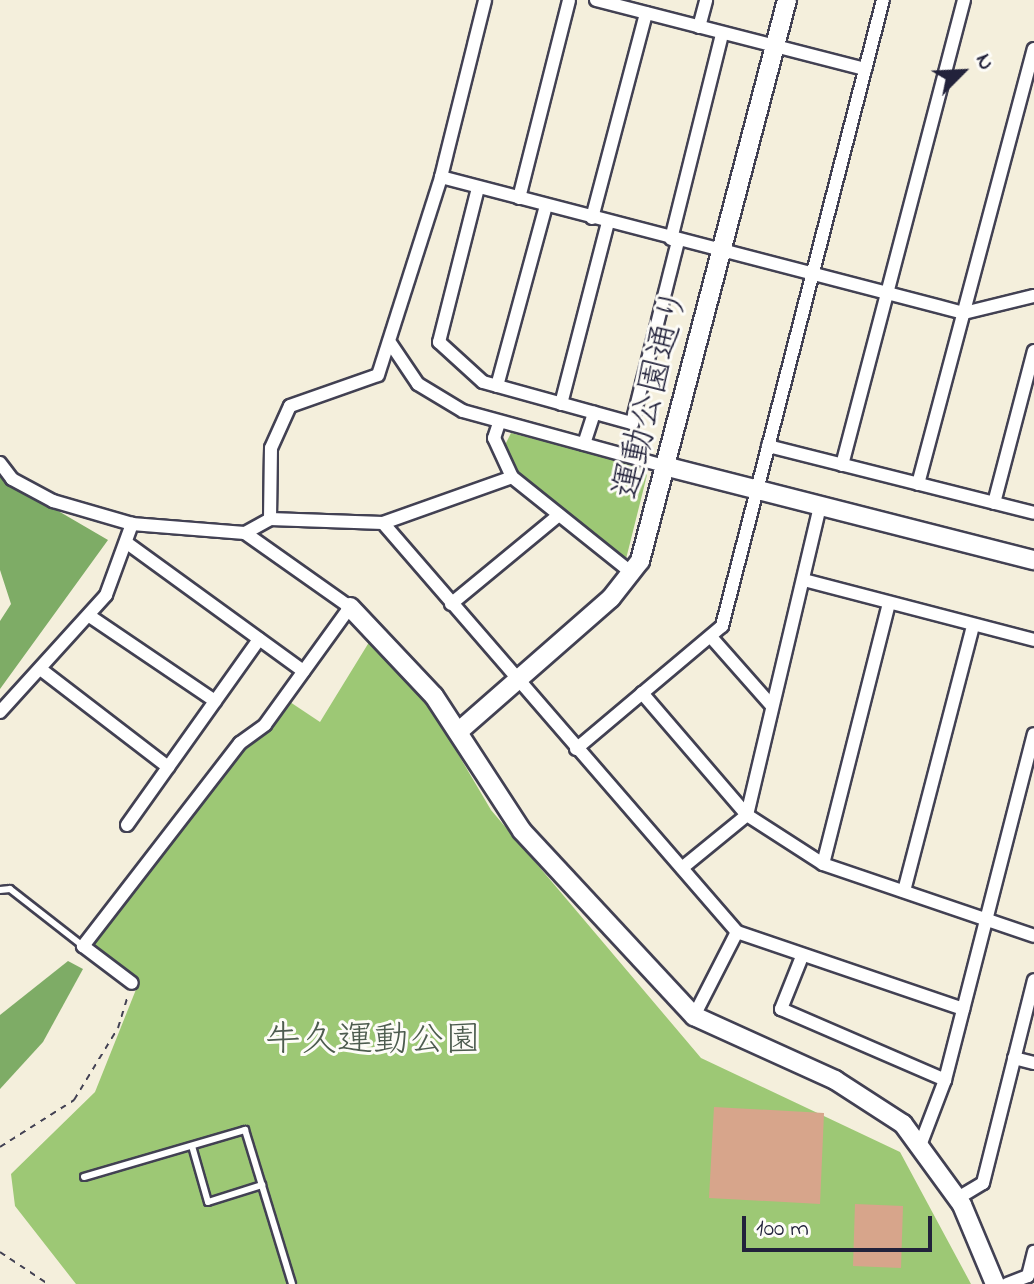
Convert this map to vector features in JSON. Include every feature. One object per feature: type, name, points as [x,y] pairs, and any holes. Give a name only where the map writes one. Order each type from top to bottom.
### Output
[{"type":"street","points":[[270,519],[271,448],[279,421],[302,396],[378,375],[391,344],[441,177],[485,0]]},
{"type":"street","points":[[519,198],[569,0]]},
{"type":"street","points":[[596,0],[634,4],[646,13],[865,69]]},
{"type":"street","points":[[699,27],[706,0]]},
{"type":"street","name":"運動公園通り","points":[[633,574],[668,467],[787,0]]},
{"type":"street","points":[[576,749],[722,626],[883,0]]},
{"type":"street","points":[[842,465],[964,0]]},
{"type":"street","points":[[592,218],[646,13]]},
{"type":"street","points":[[478,188],[439,342],[463,370],[497,386],[632,423],[722,34]]},
{"type":"street","points":[[918,484],[1034,49]]},
{"type":"street","points":[[441,177],[722,253],[964,313],[1034,296]]},
{"type":"street","points":[[497,386],[546,206]]},
{"type":"street","points":[[561,404],[608,222]]},
{"type":"street","points":[[391,344],[429,395],[499,423],[1034,560]]},
{"type":"street","points":[[994,503],[1034,351]]},
{"type":"street","points":[[584,444],[594,413]]},
{"type":"street","points":[[458,732],[633,574],[512,477],[494,438],[499,423]]},
{"type":"street","points":[[768,446],[1034,513]]},
{"type":"street","points":[[0,463],[12,479],[53,501],[132,524],[245,533],[350,607],[410,665],[522,831],[694,1016],[859,1093],[921,1143],[958,1198],[995,1284]]},
{"type":"street","points":[[245,533],[270,519],[383,523],[512,477]]},
{"type":"street","points":[[682,868],[747,815],[820,505]]},
{"type":"street","points":[[451,604],[559,515]]},
{"type":"street","points":[[383,523],[737,932],[801,959],[963,1009]]},
{"type":"street","points":[[0,712],[43,671],[91,617],[127,543],[132,524]]},
{"type":"street","points":[[127,543],[303,671]]},
{"type":"street","points":[[804,580],[1034,640]]},
{"type":"street","points":[[823,864],[889,604]]},
{"type":"street","points":[[132,983],[83,946],[303,671],[350,607]]},
{"type":"street","points":[[91,617],[215,701]]},
{"type":"street","points":[[904,891],[973,626]]},
{"type":"street","points":[[711,637],[772,706]]},
{"type":"street","points":[[127,825],[259,639]]},
{"type":"street","points":[[43,671],[168,767]]},
{"type":"street","points":[[642,693],[747,815],[823,864],[1034,936]]},
{"type":"street","points":[[921,1143],[945,1080],[1034,734]]},
{"type":"street","points":[[694,1016],[737,932]]},
{"type":"street","points":[[801,959],[781,1009],[945,1080]]},
{"type":"street","points":[[958,1198],[983,1183],[1034,980]]},
{"type":"street","points":[[1014,1058],[1034,1063]]},
{"type":"street","points":[[1007,1284],[1028,1276],[1034,1252]]},
{"type":"lane","points":[[0,890],[10,889],[83,946]]},
{"type":"lane","points":[[84,1177],[245,1130],[292,1284]]},
{"type":"lane","points":[[192,1146],[208,1202],[262,1185]]},
{"type":"path","points":[[0,1147],[74,1100],[118,1028],[132,983]]},
{"type":"path","points":[[0,1252],[48,1284]]},
{"type":"green space","points":[[511,433],[641,466],[647,475],[626,559],[519,474],[504,447]]},
{"type":"green space","points":[[0,477],[108,540],[0,689],[0,621],[11,604],[0,570]]},
{"type":"green space","name":"牛久運動公園","points":[[371,639],[421,691],[491,810],[701,1058],[900,1152],[971,1284],[76,1284],[15,1206],[11,1174],[95,1092],[139,982],[91,946],[239,756],[290,702],[320,722]]},
{"type":"green space","points":[[68,961],[83,969],[43,1042],[0,1089],[0,1015]]},
{"type":"building","points":[[714,1107],[824,1113],[820,1204],[709,1198]]},
{"type":"building","points":[[855,1204],[903,1206],[901,1268],[853,1266]]}]
